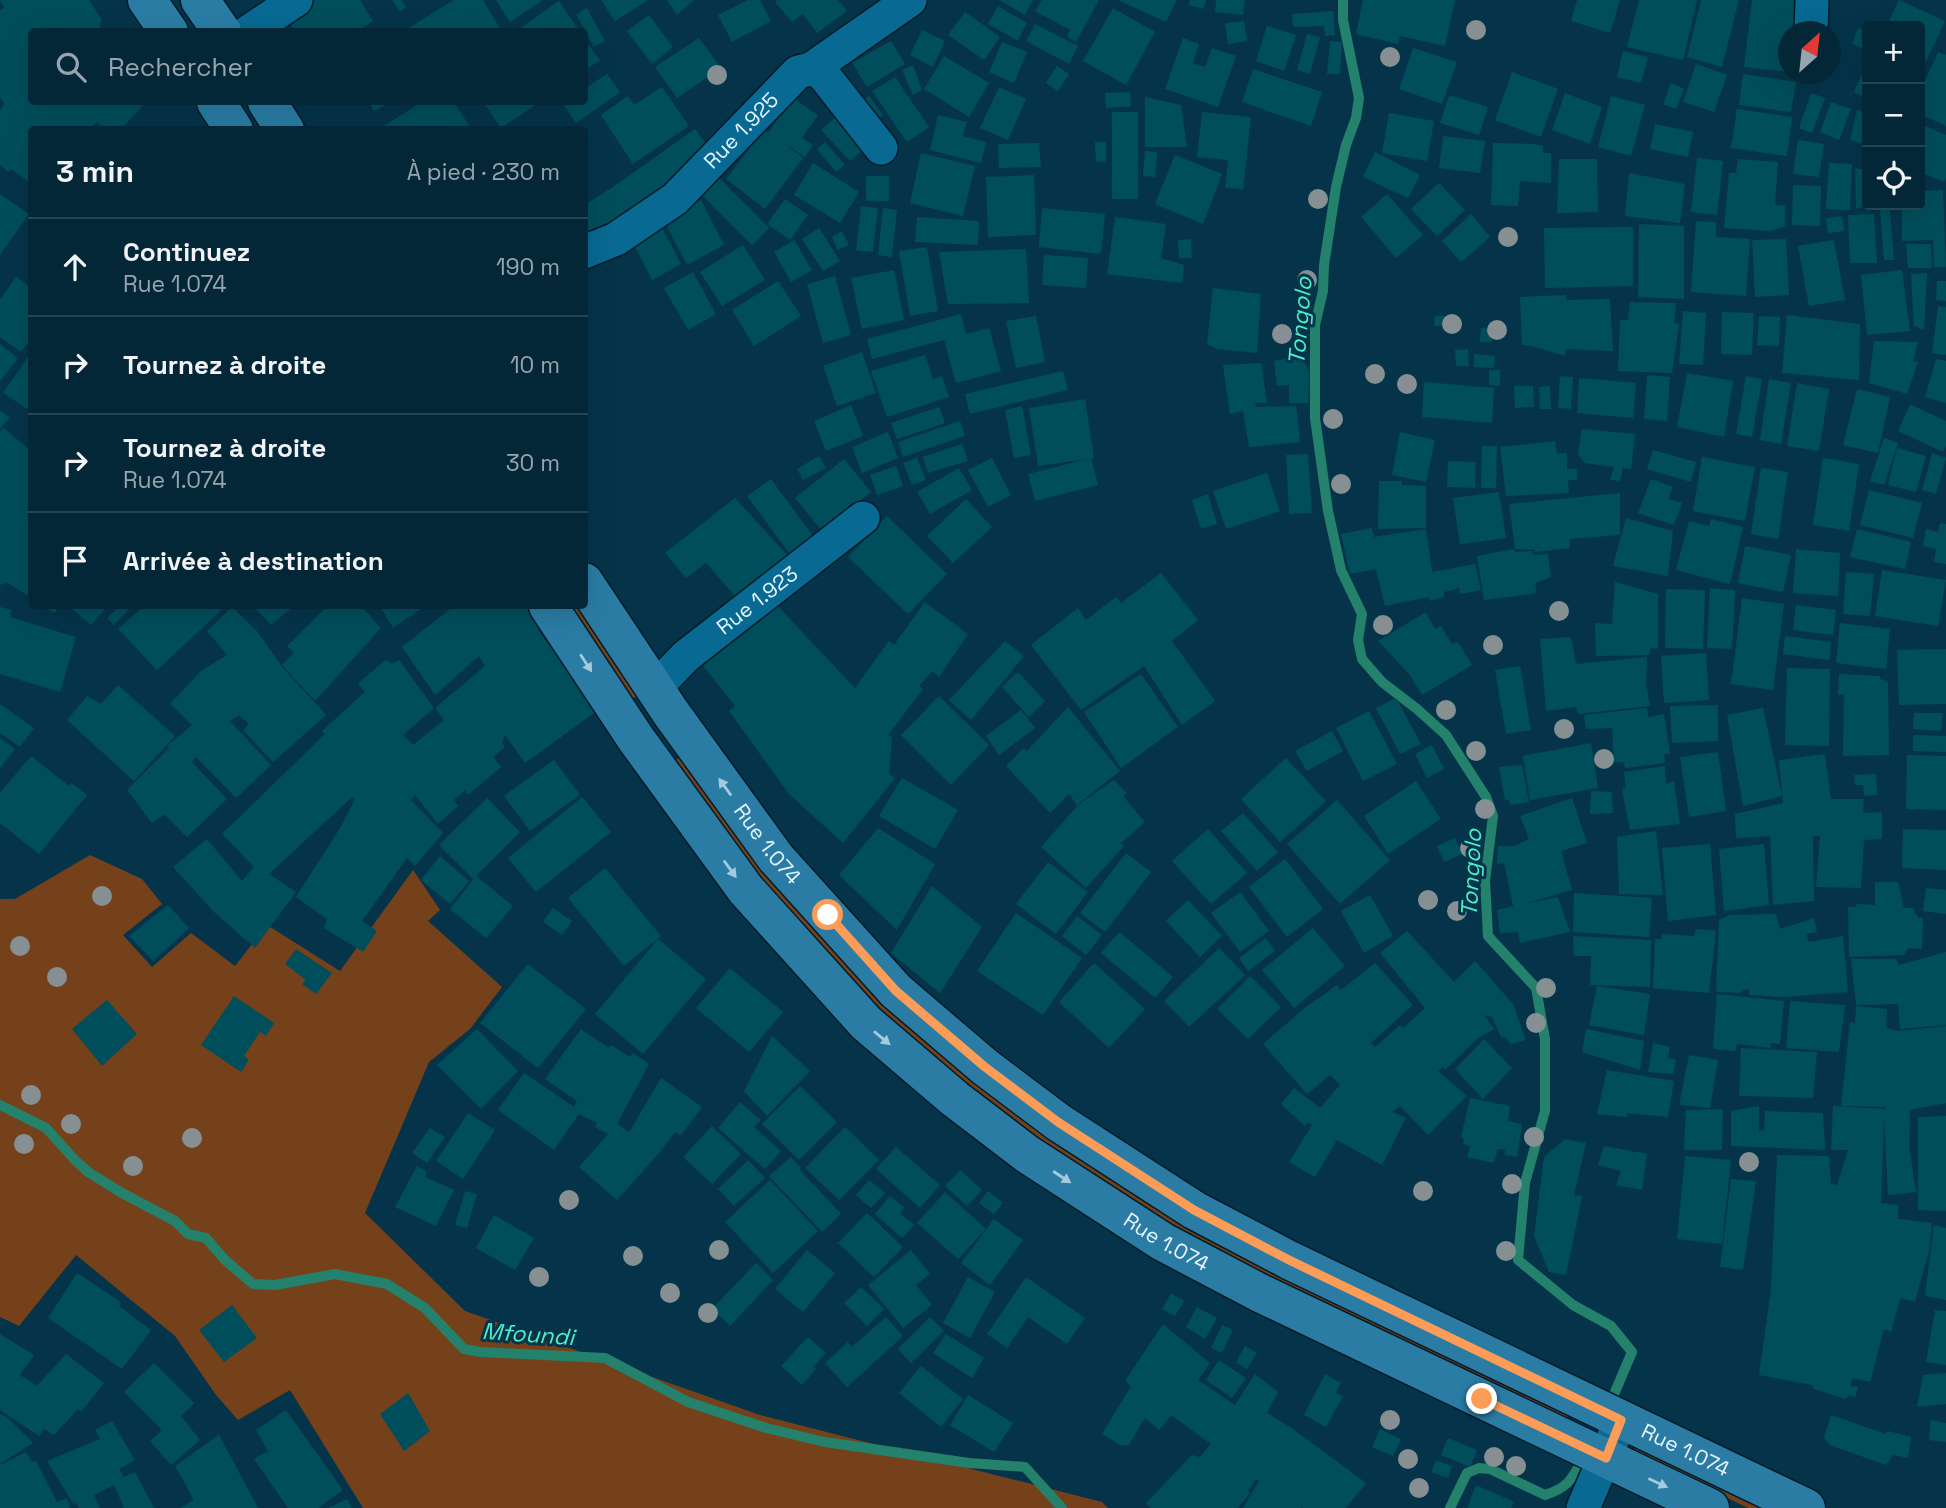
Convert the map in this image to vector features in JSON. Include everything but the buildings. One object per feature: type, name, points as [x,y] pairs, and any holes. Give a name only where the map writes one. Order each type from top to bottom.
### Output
[{"type":"main road","points":[[147,0],[166,28]]},
{"type":"main road","points":[[200,0],[219,28]]},
{"type":"main road","points":[[218,105],[231,126]]},
{"type":"main road","points":[[269,105],[282,126]]},
{"type":"main road","name":"Rue 1.074","points":[[588,588],[663,701],[776,858],[896,991],[985,1067],[1058,1122],[1194,1210],[1289,1260],[1806,1508]]},
{"type":"main road","name":"Rue 1.074","points":[[550,609],[636,739],[746,890],[866,1023],[955,1099],[1027,1154],[1163,1242],[1258,1292],[1710,1508]]},
{"type":"main road","points":[[636,739],[663,701]]},
{"type":"street","points":[[254,28],[296,0]]},
{"type":"street","name":"Rue 1.925","points":[[588,250],[616,239],[675,199],[798,72],[811,69],[910,0]]},
{"type":"street","points":[[1811,21],[1812,0]]},
{"type":"street","points":[[811,69],[822,73],[881,148]]},
{"type":"street","name":"Rue 1.923","points":[[663,701],[686,656],[863,518]]},
{"type":"street","points":[[1583,1508],[1621,1420]]},
{"type":"shaded area","points":[[574,609],[586,609],[640,695],[630,700]]},
{"type":"shaded area","points":[[681,757],[1035,1127],[1163,1212],[1571,1411],[1566,1419],[1442,1363],[1154,1220],[1028,1134],[920,1046],[869,998],[764,884],[671,763]]},
{"type":"shaded area","points":[[90,855],[142,879],[162,904],[123,935],[152,967],[191,933],[235,966],[267,925],[340,971],[413,870],[440,910],[428,921],[502,987],[470,1029],[429,1062],[365,1213],[465,1311],[760,1415],[1102,1502],[1108,1508],[363,1508],[290,1390],[238,1420],[216,1395],[175,1336],[76,1255],[19,1326],[0,1317],[0,899],[15,899]]},
{"type":"shaded area","points":[[1637,1443],[1774,1508],[1748,1508],[1633,1452]]},
{"type":"waterway","name":"Tongolo","points":[[1343,0],[1343,20],[1359,98],[1336,187],[1324,265],[1323,291],[1315,325],[1315,418],[1328,511],[1341,570],[1362,614],[1358,640],[1362,659],[1382,682],[1446,735],[1486,797],[1493,816],[1485,881],[1488,936],[1536,988],[1545,1039],[1545,1111],[1525,1183],[1518,1260],[1573,1305],[1611,1326],[1632,1352],[1609,1406]]},
{"type":"waterway","name":"Mfoundi","points":[[0,1105],[46,1128],[88,1172],[175,1221],[188,1234],[206,1238],[225,1260],[253,1284],[275,1285],[335,1274],[387,1284],[425,1308],[464,1349],[605,1358],[688,1402],[766,1428],[825,1442],[969,1463],[1025,1467],[1062,1508]]},
{"type":"waterway","name":"Tongolo","points":[[1450,1508],[1467,1473],[1479,1468],[1490,1469],[1545,1495],[1565,1485],[1584,1457]]},
{"type":"route","points":[[828,915],[896,991],[985,1067],[1058,1122],[1194,1210],[1289,1260],[1621,1420],[1606,1458],[1482,1399]]}]
